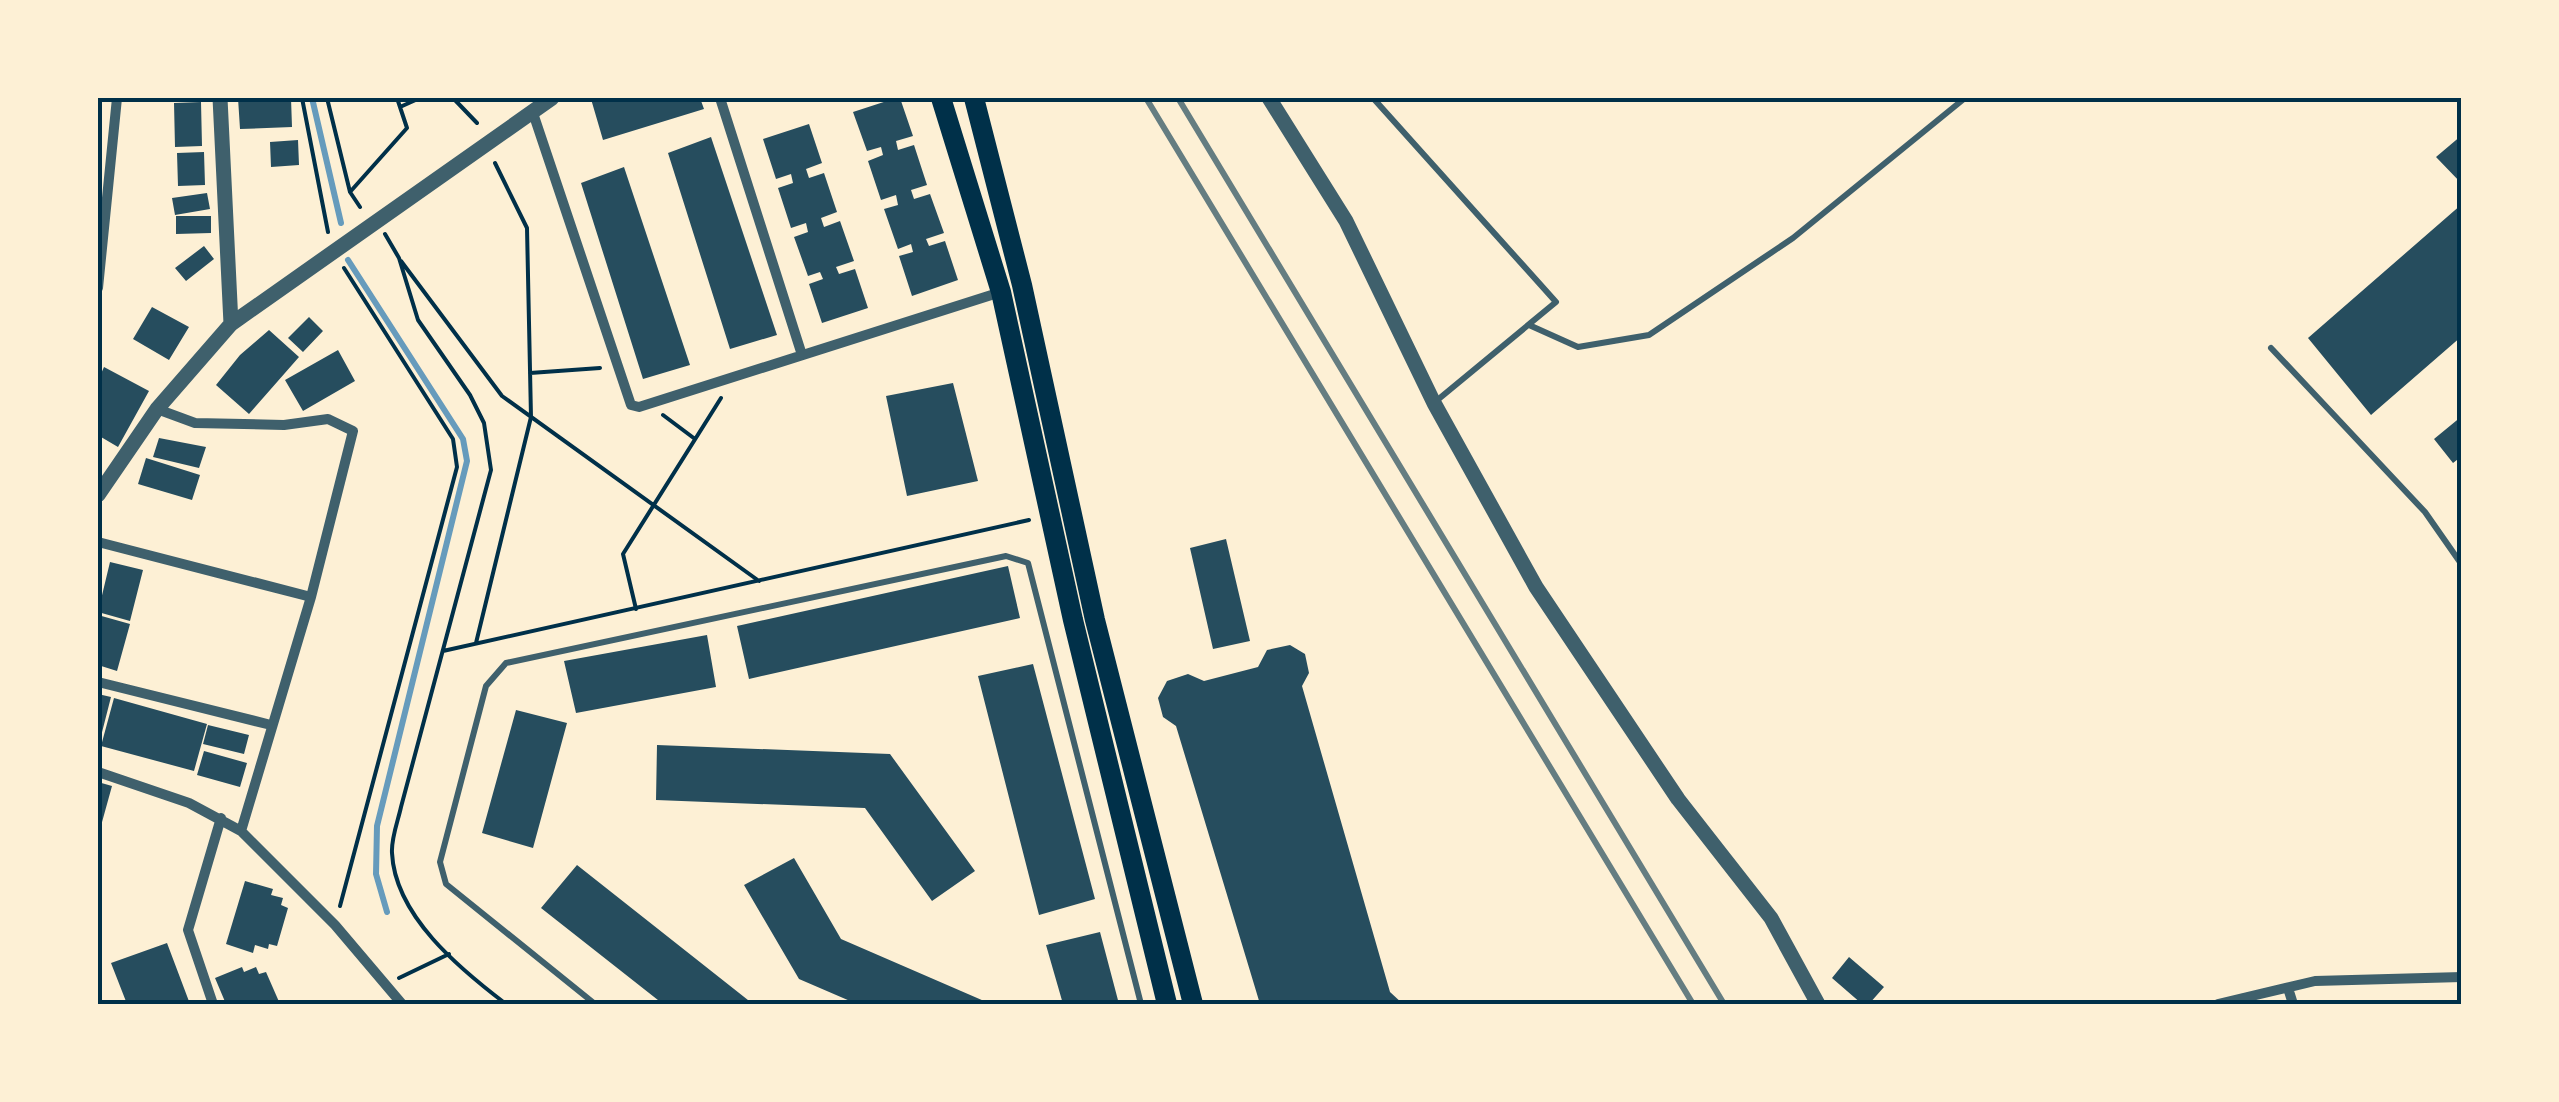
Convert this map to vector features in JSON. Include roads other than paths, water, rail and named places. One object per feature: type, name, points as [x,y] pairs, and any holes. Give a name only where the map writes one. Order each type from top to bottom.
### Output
[{"type":"main road","points":[[941,98],[1001,292],[1167,1004]]},
{"type":"main road","points":[[974,98],[1022,286],[1096,620],[1193,1004]]},
{"type":"street","points":[[98,288],[116,98]]},
{"type":"street","points":[[220,98],[231,324]]},
{"type":"street","points":[[98,496],[157,409],[231,324],[552,98]]},
{"type":"street","points":[[720,98],[802,355]]},
{"type":"street","points":[[1269,98],[1346,221],[1434,403],[1536,587],[1678,799],[1771,918],[1818,1004]]},
{"type":"street","points":[[534,113],[631,405],[639,407],[1022,286]]},
{"type":"street","points":[[157,409],[195,422],[284,425],[328,419],[353,431],[311,597],[241,831]]},
{"type":"street","points":[[98,542],[311,597]]},
{"type":"street","points":[[98,682],[271,725]]},
{"type":"street","points":[[98,772],[189,802],[241,831],[335,925],[402,1004]]},
{"type":"street","points":[[213,1004],[188,930],[221,818]]},
{"type":"street","points":[[2218,1004],[2315,981],[2462,977]]},
{"type":"street","points":[[2288,988],[2292,1004]]},
{"type":"lane","points":[[1374,98],[1556,302],[1434,403]]},
{"type":"lane","points":[[1529,325],[1578,347],[1649,335],[1793,238],[1965,98]]},
{"type":"lane","points":[[2271,348],[2425,512],[2462,565]]},
{"type":"lane","points":[[595,1004],[446,884],[440,862],[486,686],[506,664],[1006,556],[1028,562],[1141,1004]]},
{"type":"waterway","points":[[312,98],[341,223]]},
{"type":"waterway","points":[[348,260],[463,439],[467,461],[377,826],[376,874],[387,912]]},
{"type":"railway","points":[[1146,98],[1693,1004]]},
{"type":"railway","points":[[1178,98],[1724,1004]]}]
